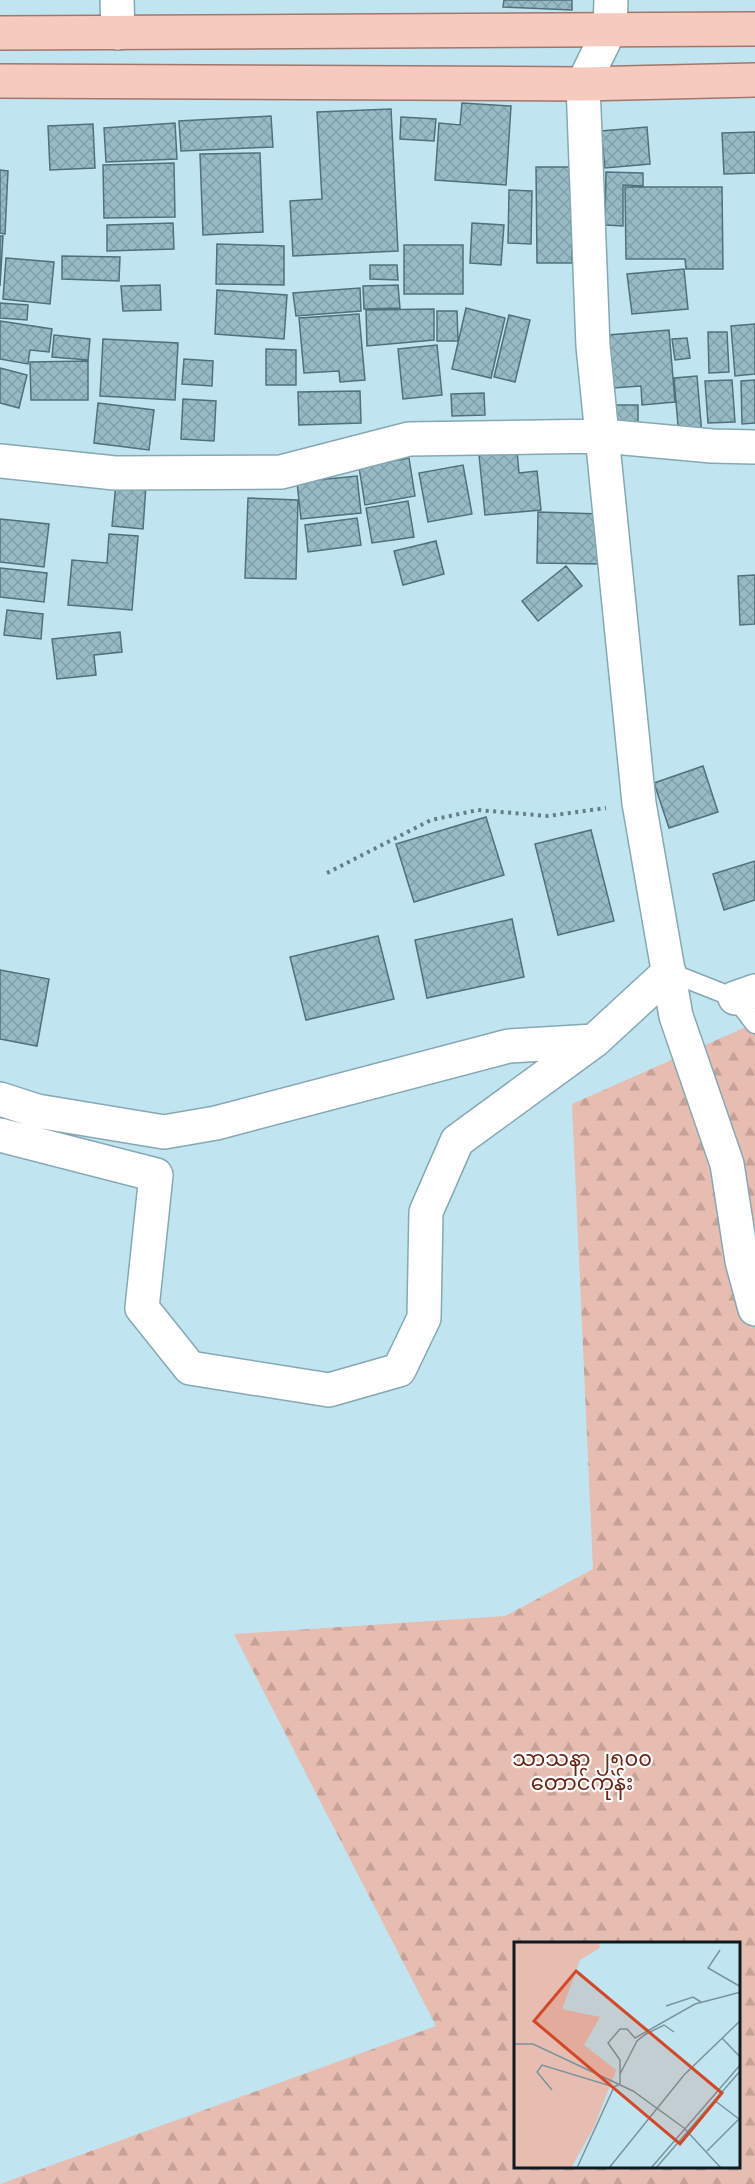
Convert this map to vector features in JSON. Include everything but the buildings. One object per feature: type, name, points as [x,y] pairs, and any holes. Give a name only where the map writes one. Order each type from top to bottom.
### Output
[{"type":"main road","points":[[0,33],[118,33],[611,14],[755,29]]},
{"type":"main road","points":[[0,81],[583,84],[755,80]]},
{"type":"street","points":[[117,0],[118,33]]},
{"type":"street","points":[[611,14],[583,84],[593,346],[639,803],[676,1016],[727,1164],[742,1261],[755,1309]]},
{"type":"street","points":[[0,461],[115,473],[281,472],[409,439],[603,436],[712,446],[755,447]]},
{"type":"street","points":[[164,1132],[156,1175],[142,1308],[190,1368],[329,1390],[399,1370],[424,1318],[426,1212],[456,1142],[594,1041],[669,972]]},
{"type":"street","points":[[0,1100],[37,1111],[164,1132],[216,1123],[510,1046],[594,1041]]},
{"type":"street","points":[[0,1135],[156,1175]]},
{"type":"lane","points":[[669,972],[745,994],[755,1024]]},
{"type":"path","points":[[327,873],[430,820],[478,810],[548,816],[639,803]]},
{"type":"green space","name":"သာသနာ ၂၅၀၀ တောင်ကုန်း","points":[[755,1023],[755,2184],[0,2184],[436,2026],[234,1634],[505,1616],[593,1569],[572,1104]]}]
